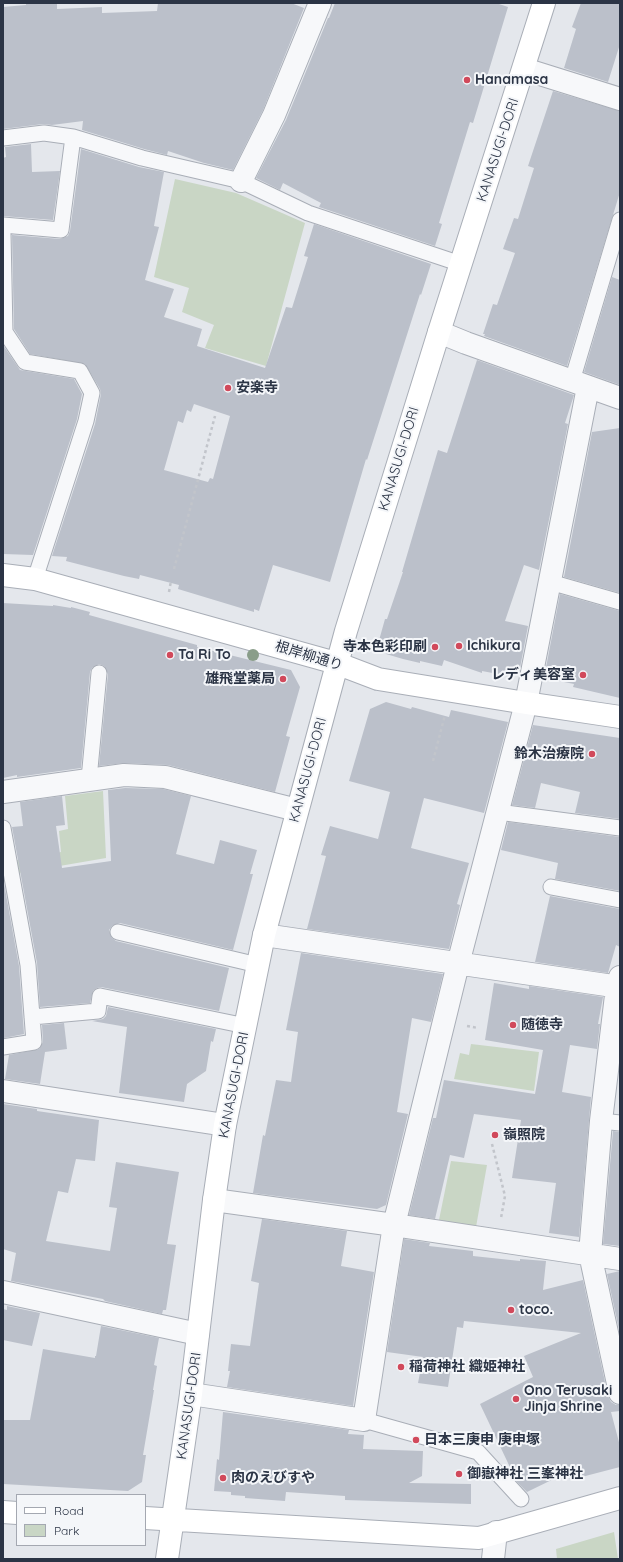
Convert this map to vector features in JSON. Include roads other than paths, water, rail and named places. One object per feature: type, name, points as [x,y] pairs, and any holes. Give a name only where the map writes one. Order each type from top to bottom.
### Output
[{"type":"street","points":[[241,181],[274,115],[320,3]]},
{"type":"street","name":"KANASUGI-DORI","points":[[167,1559],[191,1394],[214,1200],[225,1125],[264,935],[336,663],[439,332],[462,264],[544,3]]},
{"type":"street","points":[[524,69],[620,99]]},
{"type":"street","points":[[439,332],[620,398]]},
{"type":"street","points":[[191,1394],[364,1420],[394,1225],[458,964],[526,703],[550,582],[580,384]]},
{"type":"street","name":"根岸柳通り","points":[[3,575],[35,579],[336,663],[378,679],[620,717]]},
{"type":"street","points":[[3,792],[124,775],[164,777],[297,810]]},
{"type":"street","points":[[264,935],[458,964],[619,984],[610,1122],[590,1254],[620,1393]]},
{"type":"street","points":[[3,1091],[225,1125]]},
{"type":"street","points":[[214,1200],[498,1240],[620,1259]]},
{"type":"street","points":[[3,1292],[198,1334]]},
{"type":"street","points":[[146,1518],[479,1538],[620,1498]]},
{"type":"street","points":[[3,1512],[16,1513]]},
{"type":"street","points":[[493,1559],[496,1532]]},
{"type":"lane","points":[[3,138],[44,133],[73,137],[142,158],[241,181],[308,213],[462,264]]},
{"type":"lane","points":[[3,225],[61,230],[73,137]]},
{"type":"lane","points":[[580,384],[620,220]]},
{"type":"lane","points":[[3,234],[4,332],[25,362],[80,371],[92,393],[86,422],[35,579]]},
{"type":"lane","points":[[550,582],[620,602]]},
{"type":"lane","points":[[89,779],[98,673]]},
{"type":"lane","points":[[498,812],[620,828]]},
{"type":"lane","points":[[3,828],[28,965],[34,1042],[3,1047]]},
{"type":"lane","points":[[551,887],[620,900]]},
{"type":"lane","points":[[118,932],[258,965]]},
{"type":"lane","points":[[32,1017],[98,1012],[100,996],[246,1026]]},
{"type":"lane","points":[[364,1420],[478,1452],[521,1499]]},
{"type":"place","name":"Hanamasa","points":[[467,80]]},
{"type":"place","name":"安楽寺","points":[[228,388]]},
{"type":"place","name":"Ichikura","points":[[459,646]]},
{"type":"place","name":"寺本色彩印刷","points":[[435,647]]},
{"type":"place","name":"Ta Ri To","points":[[170,655]]},
{"type":"place","name":"レディ美容室","points":[[583,675]]},
{"type":"place","name":"雄飛堂薬局","points":[[283,679]]},
{"type":"place","name":"鈴木治療院","points":[[592,754]]},
{"type":"place","name":"随徳寺","points":[[513,1025]]},
{"type":"place","name":"嶺照院","points":[[495,1135]]},
{"type":"place","name":"toco.","points":[[511,1310]]},
{"type":"place","name":"稲荷神社 織姫神社","points":[[401,1367]]},
{"type":"place","name":"Ono Terusaki Jinja Shrine","points":[[516,1399]]},
{"type":"place","name":"日本三庚申 庚申塚","points":[[416,1440]]},
{"type":"place","name":"御嶽神社 三峯神社","points":[[459,1474]]},
{"type":"place","name":"肉のえびすや","points":[[223,1478]]}]
